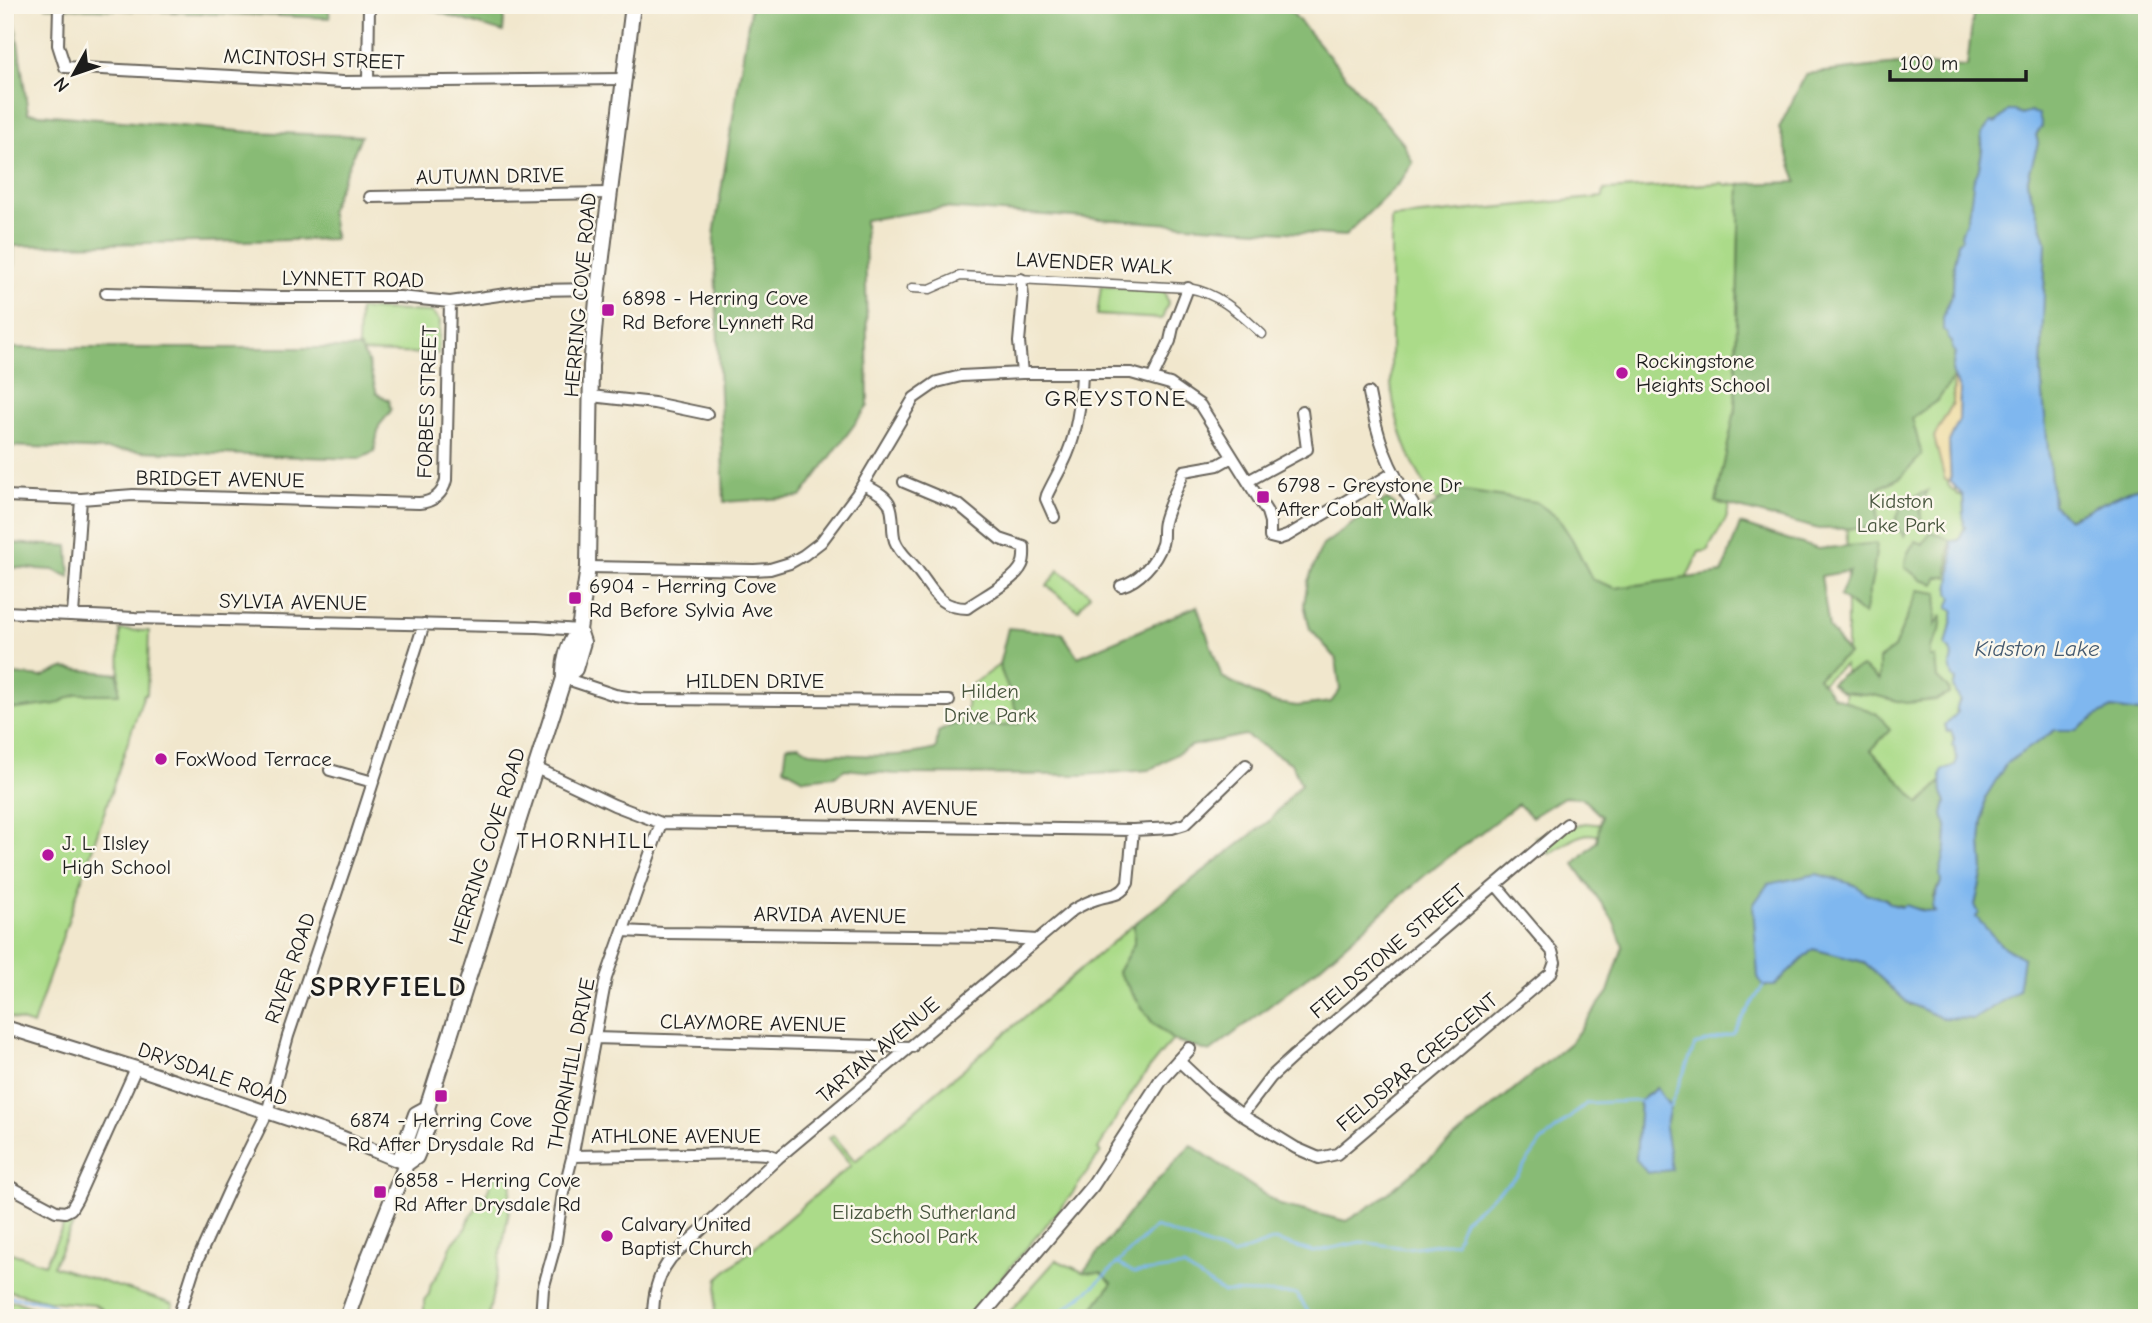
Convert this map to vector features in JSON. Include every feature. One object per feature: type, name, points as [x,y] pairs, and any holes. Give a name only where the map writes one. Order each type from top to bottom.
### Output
[{"type":"main road","name":"HERRING COVE ROAD","points":[[347,1318],[406,1164],[402,1153],[416,1114],[427,1108],[534,767],[564,678],[575,669],[583,642],[579,630],[589,567],[591,366],[633,5]]},
{"type":"street","points":[[368,82],[369,5]]},
{"type":"street","name":"MCINTOSH STREET","points":[[59,7],[58,45],[65,67],[368,82],[624,79]]},
{"type":"street","name":"AUTUMN DRIVE","points":[[370,197],[610,193]]},
{"type":"street","name":"LAVENDER WALK","points":[[912,288],[934,288],[960,276],[1188,288],[1216,296],[1262,334]]},
{"type":"street","points":[[1021,279],[1023,297],[1019,342],[1022,373]]},
{"type":"street","points":[[1152,379],[1170,341],[1188,288]]},
{"type":"street","name":"LYNNETT ROAD","points":[[106,293],[400,297],[450,302],[535,290],[598,289]]},
{"type":"street","name":"FORBES STREET","points":[[432,500],[442,491],[446,480],[450,302]]},
{"type":"street","points":[[1054,517],[1046,495],[1073,436],[1080,408],[1082,373]]},
{"type":"street","points":[[589,567],[754,570],[784,565],[804,555],[835,527],[914,398],[944,379],[961,376],[1131,373],[1170,384],[1200,405],[1267,512],[1270,537],[1278,539],[1393,473]]},
{"type":"street","points":[[1369,393],[1379,439],[1393,473],[1413,504]]},
{"type":"street","points":[[591,396],[654,403],[707,414]]},
{"type":"street","points":[[1248,481],[1307,449],[1302,411]]},
{"type":"street","points":[[1121,586],[1131,582],[1145,570],[1159,552],[1163,540],[1163,523],[1184,471],[1218,465],[1232,457]]},
{"type":"street","points":[[863,484],[887,500],[892,510],[894,535],[900,551],[918,570],[932,592],[950,606],[967,608],[1009,580],[1021,567],[1024,562],[1024,547],[1000,539],[960,505],[904,482]]},
{"type":"street","name":"BRIDGET AVENUE","points":[[5,496],[81,499],[133,495],[419,503],[432,500]]},
{"type":"street","points":[[73,615],[81,499]]},
{"type":"street","name":"SYLVIA AVENUE","points":[[5,612],[579,630]]},
{"type":"street","name":"RIVER ROAD","points":[[178,1318],[194,1268],[267,1113],[288,1036],[424,625]]},
{"type":"street","name":"HILDEN DRIVE","points":[[564,678],[615,695],[640,699],[948,701]]},
{"type":"street","name":"AUBURN AVENUE","points":[[534,767],[614,805],[661,823],[1133,830],[1172,828],[1185,824],[1245,765]]},
{"type":"street","points":[[330,770],[373,782]]},
{"type":"street","name":"THORNHILL DRIVE","points":[[541,1318],[544,1284],[555,1246],[606,978],[661,823]]},
{"type":"street","name":"FIELDSTONE STREET","points":[[1242,1115],[1271,1077],[1295,1055],[1567,824]]},
{"type":"street","name":"TARTAN AVENUE","points":[[653,1318],[656,1287],[671,1258],[778,1158],[1082,905],[1097,898],[1117,895],[1125,889],[1129,883],[1133,830]]},
{"type":"street","name":"FELDSPAR CRESCENT","points":[[1178,1060],[1213,1093],[1242,1115],[1312,1157],[1324,1158],[1337,1154],[1547,978],[1554,965],[1552,951],[1496,885]]},
{"type":"street","name":"ARVIDA AVENUE","points":[[622,931],[1037,940]]},
{"type":"street","name":"DRYSDALE ROAD","points":[[5,1027],[341,1137],[406,1164]]},
{"type":"street","name":"CLAYMORE AVENUE","points":[[594,1038],[912,1046]]},
{"type":"street","points":[[980,1318],[1093,1185],[1161,1080],[1189,1049]]},
{"type":"street","points":[[5,1184],[56,1211],[65,1212],[71,1209],[136,1068]]},
{"type":"street","name":"ATHLONE AVENUE","points":[[573,1156],[750,1153],[778,1158]]},
{"type":"green space","points":[[5,5],[11,5],[14,14],[28,113],[251,132],[361,136],[330,209],[335,239],[14,246],[11,348],[360,348],[368,362],[377,394],[389,400],[391,411],[379,426],[374,452],[359,459],[5,446]]},
{"type":"green space","points":[[328,5],[330,18],[45,7]]},
{"type":"green space","points":[[417,5],[505,5],[503,32],[417,6]]},
{"type":"green space","points":[[751,5],[1290,5],[1289,9],[1403,143],[1413,163],[1400,182],[1345,236],[942,208],[865,220],[868,406],[801,497],[724,502],[714,235]]},
{"type":"green space","points":[[1977,5],[2147,5],[2147,486],[2133,489],[2067,519],[2053,504],[2041,373],[2046,241],[2027,182],[2038,143],[2031,112],[2021,115],[2010,110],[1995,123],[1991,122],[1981,135],[1982,154],[1962,239],[1958,242],[1953,290],[1943,318],[1943,330],[1948,334],[1955,353],[1952,370],[1954,377],[1938,400],[1912,418],[1922,455],[1901,477],[1879,488],[1877,528],[1819,529],[1716,502],[1735,410],[1740,184],[1797,182],[1779,128],[1806,74],[1898,64],[1967,67],[1973,14]]},
{"type":"green space","name":"Rockingstone Heights School","points":[[1740,184],[1736,481],[1726,519],[1707,551],[1699,552],[1663,616],[1445,512],[1434,498],[1408,452],[1393,402],[1391,218],[1603,197],[1604,190]]},
{"type":"green space","name":"Kidston Lake Park","points":[[1846,217],[1954,377],[1953,403],[1934,437],[1948,473],[1948,485],[1956,494],[1963,496],[1965,527],[1959,540],[1952,546],[1949,589],[1952,598],[1948,608],[1954,611],[1946,646],[1950,650],[1950,665],[1957,680],[1955,693],[1960,698],[1957,716],[1945,726],[1954,739],[1957,761],[1956,765],[1943,770],[1941,781],[1971,802],[2001,772],[1985,798],[1846,881],[1845,664],[1615,845],[1605,838],[1589,834],[1574,839],[1549,854],[1535,837],[1585,823],[1624,827],[1847,654]]},
{"type":"green space","points":[[1101,286],[1164,290],[1168,303],[1162,319],[1097,315]]},
{"type":"green space","points":[[359,309],[432,312],[440,321],[438,354],[358,352]]},
{"type":"green space","points":[[1453,489],[1536,502],[1558,518],[1592,579],[1615,588],[1722,573],[1740,524],[1818,549],[1877,543],[1864,615],[1840,596],[1850,571],[1821,576],[1829,628],[1848,654],[1818,677],[1833,696],[1878,714],[1890,730],[1871,750],[1920,803],[1942,783],[1946,802],[1943,814],[1947,830],[1941,882],[1934,897],[1935,912],[1891,904],[1886,899],[1865,893],[1855,885],[1832,879],[1774,986],[1813,949],[1863,962],[1911,1005],[2023,958],[2002,946],[1975,917],[1983,871],[1981,842],[1985,798],[2006,763],[2055,730],[2077,730],[2112,708],[2147,713],[2147,1318],[1086,1318],[1112,1283],[1101,1273],[1083,1272],[1140,1199],[1191,1145],[1280,1205],[1346,1221],[1377,1202],[1570,1043],[1608,992],[1623,946],[1613,920],[1574,864],[1597,841],[1601,816],[1582,798],[1564,797],[1532,817],[1518,804],[1424,876],[1316,970],[1210,1052],[1173,1040],[1152,1022],[1118,972],[1134,944],[1134,924],[1269,821],[1301,784],[1292,764],[1245,735],[1191,746],[1149,770],[1082,775],[894,774],[845,769],[835,776],[804,779],[784,768],[787,746],[799,745],[810,752],[904,755],[936,749],[938,732],[954,724],[1003,726],[1021,723],[999,665],[1008,628],[1062,633],[1078,657],[1197,606],[1222,677],[1271,702],[1297,706],[1331,702],[1340,690],[1336,658],[1310,629],[1304,604],[1308,581],[1322,546],[1386,499],[1415,521]],"holes":[[[1656,1088],[1670,1107],[1665,1128],[1636,1159],[1640,1101]]]},
{"type":"green space","points":[[1928,491],[1920,506],[1922,528],[1912,522],[1904,536],[1895,525],[1899,511],[1909,499]]},
{"type":"green space","points":[[1931,531],[1950,540],[1948,577],[1937,577],[1935,584],[1921,580],[1905,567],[1906,556],[1911,547],[1916,541],[1923,544]]},
{"type":"green space","points":[[5,543],[68,546],[70,577],[53,570],[5,567]]},
{"type":"green space","points":[[1059,570],[1090,594],[1078,610],[1047,586]]},
{"type":"green space","points":[[1918,590],[1938,593],[1935,625],[1942,615],[1940,631],[1930,648],[1930,657],[1935,657],[1937,678],[1948,688],[1949,694],[1936,700],[1906,703],[1873,695],[1842,692],[1831,683],[1841,675],[1862,667],[1879,680],[1879,659],[1894,648]]},
{"type":"green space","name":"J. L. Ilsley High School","points":[[120,630],[149,631],[147,694],[144,694],[33,1025],[5,1016],[5,690],[119,693]]},
{"type":"green space","name":"Hilden Drive Park","points":[[999,665],[1022,723],[1003,726],[952,723],[961,717],[966,709],[964,690]]},
{"type":"green space","points":[[63,668],[118,674],[119,694],[77,694],[56,704],[17,709],[5,707],[5,673],[42,677]]},
{"type":"green space","name":"Elizabeth Sutherland School Park","points":[[1134,924],[1134,944],[1118,972],[1152,1022],[1173,1040],[1151,1065],[1133,1092],[1098,1149],[1101,1152],[1070,1197],[967,1318],[714,1318],[718,1278],[851,1165],[829,1138],[833,1135],[855,1161]]},
{"type":"green space","points":[[499,1174],[513,1177],[511,1201],[488,1318],[424,1318],[424,1300],[429,1294],[431,1284],[444,1265],[452,1244],[465,1229],[492,1180]]},
{"type":"green space","points":[[75,1220],[53,1266],[173,1304],[170,1318],[107,1318],[101,1308],[95,1305],[48,1301],[5,1290],[5,1251],[45,1264],[65,1222]]},
{"type":"green space","points":[[1056,1260],[1083,1272],[1101,1272],[1112,1283],[1086,1318],[1004,1318]]},
{"type":"green space","points":[[15,1301],[60,1318],[5,1318],[5,1303]]},
{"type":"sand","points":[[1954,377],[1960,391],[1959,420],[1949,442],[1951,482],[1945,480],[1934,437],[1953,403]]},
{"type":"water","name":"Kidston Lake","points":[[2010,110],[2021,115],[2031,112],[2039,114],[2042,126],[2036,135],[2038,143],[2027,182],[2046,241],[2041,373],[2053,504],[2068,519],[2133,489],[2147,486],[2147,713],[2112,708],[2077,730],[2055,730],[2006,764],[1985,798],[1981,842],[1983,871],[1975,905],[1979,913],[1976,917],[2002,946],[2023,958],[2018,991],[1974,1019],[1941,1018],[1908,1003],[1863,962],[1813,949],[1774,986],[1763,986],[1758,977],[1753,905],[1768,884],[1817,874],[1855,885],[1865,893],[1885,899],[1891,904],[1935,912],[1932,907],[1941,882],[1947,830],[1943,814],[1946,802],[1942,792],[1941,775],[1943,770],[1955,765],[1957,760],[1955,747],[1952,746],[1954,738],[1945,726],[1958,712],[1956,709],[1960,700],[1953,687],[1956,680],[1950,665],[1950,650],[1946,646],[1954,611],[1948,608],[1952,597],[1949,593],[1952,559],[1950,541],[1959,540],[1965,527],[1963,496],[1951,482],[1949,442],[1959,420],[1960,391],[1952,372],[1955,353],[1948,334],[1943,330],[1943,318],[1953,290],[1958,242],[1962,239],[1973,182],[1979,168],[1981,135],[1991,122],[1995,123]]},
{"type":"water","points":[[1657,1088],[1670,1107],[1665,1128],[1672,1170],[1647,1173],[1636,1159],[1640,1101]]},
{"type":"waterway","points":[[1670,1107],[1695,1045],[1733,1034],[1763,986]]},
{"type":"waterway","points":[[1053,1318],[1094,1286],[1155,1227],[1233,1255],[1275,1240],[1313,1252],[1361,1242],[1406,1248],[1455,1242],[1464,1220],[1517,1176],[1541,1142],[1587,1103],[1640,1101]]},
{"type":"waterway","points":[[1116,1263],[1135,1273],[1184,1267],[1222,1292],[1296,1294],[1313,1318]]},
{"type":"waterway","points":[[5,1296],[46,1302],[75,1318]]},
{"type":"place","name":"6898 - Herring Cove Rd Before Lynnett Rd","points":[[608,310]]},
{"type":"place","name":"Rockingstone Heights School","points":[[1622,373]]},
{"type":"place","name":"6798 - Greystone Dr After Cobalt Walk","points":[[1263,497]]},
{"type":"place","name":"6904 - Herring Cove Rd Before Sylvia Ave","points":[[575,598]]},
{"type":"place","name":"FoxWood Terrace","points":[[161,759]]},
{"type":"place","name":"J. L. Ilsley High School","points":[[48,855]]},
{"type":"place","name":"6874 - Herring Cove Rd After Drysdale Rd","points":[[441,1096]]},
{"type":"place","name":"6858 - Herring Cove Rd After Drysdale Rd","points":[[380,1192]]},
{"type":"place","name":"Calvary United Baptist Church","points":[[607,1236]]},
{"type":"district","name":"GREYSTONE","points":[[1116,398]]},
{"type":"district","name":"THORNHILL","points":[[586,840]]},
{"type":"district","name":"SPRYFIELD","points":[[389,987]]}]
